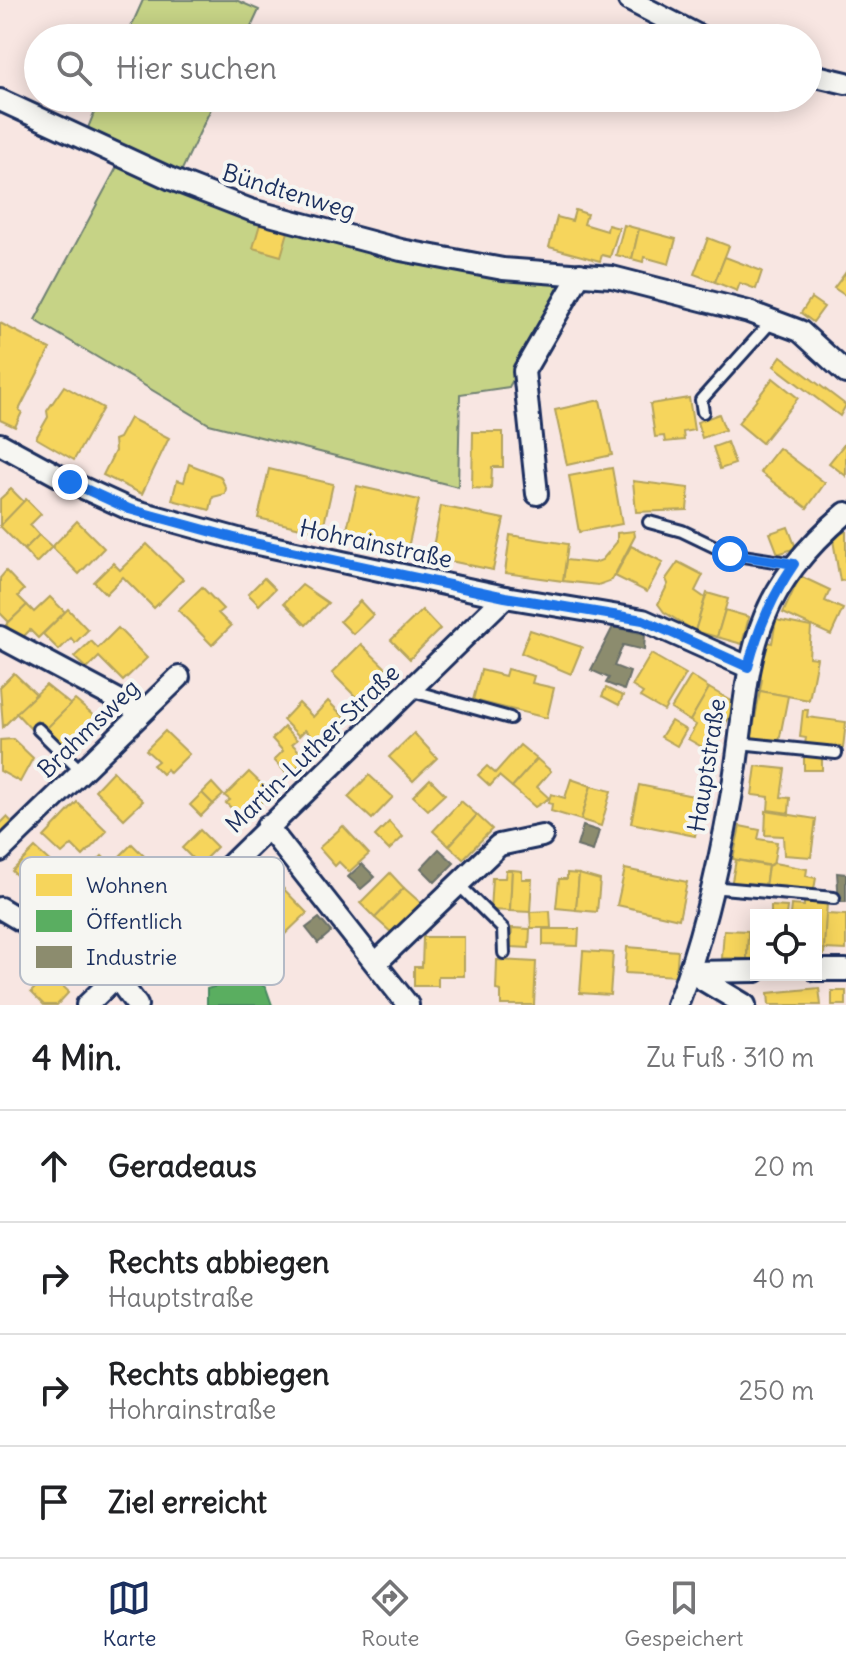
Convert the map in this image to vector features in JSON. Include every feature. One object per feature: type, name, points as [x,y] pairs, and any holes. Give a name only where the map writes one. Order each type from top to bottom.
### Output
[{"type":"street","points":[[629,0],[676,24]]},
{"type":"street","points":[[822,77],[846,83]]},
{"type":"street","name":"Bündtenweg","points":[[0,100],[24,111]]},
{"type":"street","name":"Bündtenweg","points":[[26,112],[171,179],[251,210],[401,250],[503,269],[612,277],[773,321],[800,331],[846,373]]},
{"type":"street","points":[[537,494],[524,371],[580,274]]},
{"type":"street","name":"Hohrainstraße","points":[[0,444],[70,482],[129,509],[249,542],[505,597],[643,620],[748,667]]},
{"type":"street","name":"Hauptstraße","points":[[677,1005],[690,972],[730,798],[748,667],[756,635],[774,593],[794,564],[846,513]]},
{"type":"street","name":"Martin-Luther-Straße","points":[[236,857],[505,597]]},
{"type":"street","points":[[0,637],[141,712]]},
{"type":"street","name":"Brahmsweg","points":[[0,851],[179,677]]},
{"type":"street","points":[[267,826],[408,1005]]},
{"type":"street","points":[[377,962],[499,845],[542,836]]},
{"type":"street","points":[[0,908],[20,920]]},
{"type":"street","points":[[822,970],[846,970]]},
{"type":"street","points":[[690,972],[750,971]]},
{"type":"street","points":[[690,972],[745,1005]]},
{"type":"street","name":"Martin-Luther-Straße","points":[[87,1005],[108,985]]},
{"type":"street","points":[[122,985],[137,1005]]},
{"type":"lane","points":[[703,412],[701,400],[773,321]]},
{"type":"lane","points":[[649,522],[682,531],[730,554],[794,564]]},
{"type":"lane","points":[[409,690],[510,718]]},
{"type":"lane","points":[[38,729],[81,771]]},
{"type":"lane","points":[[738,743],[836,753]]},
{"type":"lane","points":[[458,884],[503,929],[504,953]]},
{"type":"lane","points":[[710,887],[834,898]]},
{"type":"green space","points":[[143,0],[236,0],[259,10],[252,24],[132,24]]},
{"type":"green space","points":[[94,112],[209,112],[181,172],[88,128]]},
{"type":"green space","points":[[119,163],[205,203],[248,216],[501,275],[561,284],[560,293],[509,387],[460,394],[458,487],[209,424],[35,320]]},
{"type":"building: Wohnen","points":[[575,210],[587,214],[584,224],[607,231],[608,225],[619,228],[610,257],[602,255],[600,261],[549,247],[557,217],[572,221]]},
{"type":"building: Wohnen","points":[[260,224],[288,232],[281,256],[253,248]]},
{"type":"building: Wohnen","points":[[624,225],[639,229],[632,259],[616,255]]},
{"type":"building: Wohnen","points":[[639,229],[676,239],[669,264],[644,257],[643,262],[632,259]]},
{"type":"building: Wohnen","points":[[708,238],[729,246],[715,282],[694,274]]},
{"type":"building: Wohnen","points":[[725,257],[762,271],[756,289],[740,283],[737,291],[715,282]]},
{"type":"building: Wohnen","points":[[846,272],[846,296],[834,288]]},
{"type":"building: Wohnen","points":[[811,298],[824,307],[813,322],[801,313]]},
{"type":"building: Wohnen","points":[[0,323],[50,349],[19,410],[22,412],[15,427],[0,420]]},
{"type":"building: Wohnen","points":[[781,356],[846,405],[840,416],[774,366]]},
{"type":"building: Wohnen","points":[[773,378],[798,398],[762,443],[738,423]]},
{"type":"building: Wohnen","points":[[64,386],[103,408],[74,460],[36,438],[48,417],[47,411]]},
{"type":"building: Wohnen","points":[[689,398],[694,430],[683,432],[684,440],[665,442],[664,436],[655,437],[650,404]]},
{"type":"building: Wohnen","points":[[600,400],[612,455],[567,465],[555,410]]},
{"type":"building: Wohnen","points":[[719,414],[725,430],[702,438],[697,422]]},
{"type":"building: Wohnen","points":[[130,418],[169,438],[142,494],[103,475],[115,451],[114,440],[119,438]]},
{"type":"building: Wohnen","points":[[473,432],[503,432],[503,467],[492,467],[491,489],[472,488]]},
{"type":"building: Wohnen","points":[[727,442],[735,464],[720,469],[713,447]]},
{"type":"building: Wohnen","points":[[846,442],[846,476],[829,463]]},
{"type":"building: Wohnen","points":[[779,448],[825,483],[807,508],[760,472]]},
{"type":"building: Wohnen","points":[[189,464],[220,476],[226,488],[225,494],[213,497],[210,510],[172,500],[177,480],[184,482]]},
{"type":"building: Wohnen","points":[[612,468],[622,524],[579,532],[569,476]]},
{"type":"building: Wohnen","points":[[269,469],[333,484],[322,533],[258,518]]},
{"type":"building: Wohnen","points":[[633,481],[689,488],[687,510],[636,512]]},
{"type":"building: Wohnen","points":[[357,486],[419,500],[407,552],[345,538]]},
{"type":"building: Wohnen","points":[[11,489],[24,502],[0,526],[0,499]]},
{"type":"building: Wohnen","points":[[26,499],[41,514],[30,525],[39,535],[24,550],[0,526]]},
{"type":"building: Wohnen","points":[[441,506],[504,519],[493,570],[431,557]]},
{"type":"building: Wohnen","points":[[77,521],[104,548],[79,574],[52,547]]},
{"type":"building: Wohnen","points":[[788,527],[796,548],[778,554],[770,533]]},
{"type":"building: Wohnen","points":[[634,531],[635,536],[612,580],[598,585],[563,581],[566,560],[594,563],[602,560],[617,542],[617,533]]},
{"type":"building: Wohnen","points":[[846,532],[846,580],[840,581],[832,534]]},
{"type":"building: Wohnen","points":[[39,535],[52,547],[36,563],[24,550]]},
{"type":"building: Wohnen","points":[[510,535],[568,544],[563,581],[505,573]]},
{"type":"building: Wohnen","points":[[147,544],[183,579],[154,608],[123,577],[106,594],[94,582],[113,563],[120,570]]},
{"type":"building: Wohnen","points":[[631,546],[663,562],[647,592],[615,576]]},
{"type":"building: Wohnen","points":[[678,562],[703,575],[695,591],[705,598],[695,631],[664,612],[658,604],[668,584],[666,579]]},
{"type":"building: Wohnen","points":[[6,571],[24,590],[18,596],[27,605],[9,622],[0,613],[0,578]]},
{"type":"building: Wohnen","points":[[800,576],[830,590],[825,601],[843,609],[831,635],[783,613]]},
{"type":"building: Wohnen","points":[[264,578],[275,589],[259,605],[248,594]]},
{"type":"building: Wohnen","points":[[302,585],[328,603],[306,625],[284,603]]},
{"type":"building: Wohnen","points":[[202,587],[223,609],[218,613],[231,626],[212,645],[178,610]]},
{"type":"building: Wohnen","points":[[707,593],[728,599],[717,637],[695,631]]},
{"type":"building: Wohnen","points":[[50,597],[65,612],[38,638],[30,630],[20,640],[6,625],[27,605],[34,612]]},
{"type":"building: Wohnen","points":[[360,601],[373,615],[353,634],[340,621]]},
{"type":"building: Wohnen","points":[[68,609],[88,630],[75,643],[71,638],[59,650],[43,634]]},
{"type":"building: Wohnen","points":[[422,610],[440,629],[410,659],[391,640]]},
{"type":"building: Wohnen","points":[[725,610],[749,617],[742,644],[717,637]]},
{"type":"building: Wohnen","points":[[776,620],[811,627],[809,657],[817,658],[809,700],[760,691],[762,679],[756,678],[763,641],[772,643]]},
{"type":"building: Wohnen","points":[[118,628],[147,658],[123,681],[99,657],[87,669],[74,657],[91,641],[98,648]]},
{"type":"building: Wohnen","points":[[530,630],[582,647],[571,674],[521,653]]},
{"type":"building: Wohnen","points":[[361,644],[391,673],[362,703],[332,673]]},
{"type":"building: Wohnen","points":[[651,654],[686,674],[664,711],[640,697],[643,693],[632,686]]},
{"type":"building: Wohnen","points":[[507,669],[534,676],[532,683],[554,688],[547,718],[473,700],[481,670],[505,676]]},
{"type":"building: Wohnen","points":[[14,673],[36,694],[3,727],[0,687]]},
{"type":"building: Wohnen","points":[[691,676],[709,688],[690,721],[671,709]]},
{"type":"building: Wohnen","points":[[46,685],[71,705],[45,730],[37,721],[30,728],[16,713]]},
{"type":"building: Wohnen","points":[[606,688],[623,696],[619,705],[602,696]]},
{"type":"building: Wohnen","points":[[709,688],[737,704],[709,751],[688,739],[696,725],[690,721]]},
{"type":"building: Wohnen","points":[[760,691],[788,696],[778,747],[751,741]]},
{"type":"building: Wohnen","points":[[75,700],[101,722],[78,744],[81,747],[72,756],[45,730]]},
{"type":"building: Wohnen","points":[[328,701],[346,719],[320,745],[305,730],[299,736],[283,720],[299,703],[313,717]]},
{"type":"building: Wohnen","points":[[803,710],[808,710],[807,717],[846,722],[843,748],[805,744],[806,738],[800,737]]},
{"type":"building: Wohnen","points":[[671,721],[686,730],[677,746],[661,737]]},
{"type":"building: Wohnen","points":[[284,727],[297,740],[292,744],[306,758],[289,776],[274,760],[283,751],[272,739]]},
{"type":"building: Wohnen","points":[[165,731],[189,754],[170,773],[167,769],[162,774],[153,765],[158,761],[146,750]]},
{"type":"building: Wohnen","points":[[414,733],[437,758],[413,781],[389,757]]},
{"type":"building: Wohnen","points":[[13,739],[33,758],[20,782],[0,771],[0,740]]},
{"type":"building: Wohnen","points":[[520,745],[537,759],[512,787],[499,776],[490,786],[478,775],[487,766],[495,773]]},
{"type":"building: Wohnen","points":[[804,756],[822,756],[822,770],[804,770]]},
{"type":"building: Wohnen","points":[[537,759],[551,771],[537,787],[549,798],[535,807],[512,787]]},
{"type":"building: Wohnen","points":[[756,766],[785,769],[781,797],[790,798],[789,813],[768,810],[769,797],[752,795]]},
{"type":"building: Wohnen","points":[[113,771],[143,801],[124,819],[95,790]]},
{"type":"building: Wohnen","points":[[249,772],[271,793],[244,820],[226,803],[230,800],[225,796]]},
{"type":"building: Wohnen","points":[[369,775],[393,797],[372,819],[348,797]]},
{"type":"building: Wohnen","points":[[430,779],[445,794],[428,810],[413,796]]},
{"type":"building: Wohnen","points":[[571,779],[591,786],[581,820],[551,811],[552,804],[548,803],[551,794],[565,798]]},
{"type":"building: Wohnen","points":[[212,783],[223,795],[213,804],[202,793]]},
{"type":"building: Wohnen","points":[[639,785],[703,798],[695,836],[631,823]]},
{"type":"building: Wohnen","points":[[591,786],[611,791],[601,826],[581,820]]},
{"type":"building: Wohnen","points":[[202,793],[213,804],[201,816],[190,805]]},
{"type":"building: Wohnen","points":[[461,801],[477,815],[449,846],[433,831]]},
{"type":"building: Wohnen","points":[[77,802],[107,831],[83,856],[72,845],[62,854],[44,837]]},
{"type":"building: Wohnen","points":[[766,811],[816,819],[811,857],[784,855],[783,836],[765,835]]},
{"type":"building: Wohnen","points":[[477,815],[492,829],[463,859],[449,846]]},
{"type":"building: Wohnen","points":[[7,817],[13,823],[0,836],[0,824]]},
{"type":"building: Wohnen","points":[[389,822],[403,837],[389,850],[375,836]]},
{"type":"building: Wohnen","points":[[343,826],[369,854],[349,872],[339,862],[335,866],[319,848]]},
{"type":"building: Wohnen","points":[[740,826],[760,830],[758,839],[777,842],[773,866],[733,859]]},
{"type":"building: Wohnen","points":[[200,830],[217,847],[207,857],[191,857],[182,848]]},
{"type":"building: Wohnen","points":[[132,844],[145,857],[119,857]]},
{"type":"building: Wohnen","points":[[35,848],[45,857],[26,857]]},
{"type":"building: Wohnen","points":[[736,860],[768,866],[765,887],[751,884],[750,889],[731,886]]},
{"type":"building: Wohnen","points":[[20,863],[20,879],[12,871]]},
{"type":"building: Wohnen","points":[[774,863],[807,869],[806,876],[816,878],[813,895],[765,887],[768,866]]},
{"type":"building: Wohnen","points":[[625,869],[687,882],[679,919],[617,905]]},
{"type":"building: Wohnen","points":[[506,870],[512,870],[510,911],[490,910],[492,878],[505,878]]},
{"type":"building: Wohnen","points":[[512,870],[522,871],[522,879],[532,879],[530,912],[510,911]]},
{"type":"building: Wohnen","points":[[390,873],[404,888],[375,918],[360,903]]},
{"type":"building: Wohnen","points":[[567,873],[579,874],[576,910],[556,908],[559,879],[567,879]]},
{"type":"building: Wohnen","points":[[579,874],[600,880],[597,912],[576,910]]},
{"type":"building: Wohnen","points":[[404,888],[421,903],[392,933],[375,918]]},
{"type":"building: Wohnen","points":[[284,889],[307,913],[284,935]]},
{"type":"building: Wohnen","points":[[804,901],[827,902],[824,955],[822,909],[791,909],[791,905],[804,906]]},
{"type":"building: Wohnen","points":[[550,911],[551,928],[531,928],[530,912]]},
{"type":"building: Wohnen","points":[[826,914],[846,915],[846,950],[824,949]]},
{"type":"building: Wohnen","points":[[512,928],[530,929],[529,948],[511,947]]},
{"type":"building: Wohnen","points":[[543,929],[579,929],[578,946],[543,945]]},
{"type":"building: Wohnen","points":[[724,930],[748,931],[747,959],[722,958]]},
{"type":"building: Wohnen","points":[[423,937],[464,937],[464,976],[438,976],[438,986],[414,986],[414,967],[422,967]]},
{"type":"building: Wohnen","points":[[748,938],[750,959],[747,959]]},
{"type":"building: Wohnen","points":[[627,947],[678,951],[676,976],[625,973]]},
{"type":"building: Wohnen","points":[[583,951],[613,953],[610,995],[580,993]]},
{"type":"building: Wohnen","points":[[497,960],[536,962],[534,1005],[501,1005],[501,991],[496,990]]},
{"type":"building: Wohnen","points":[[38,985],[62,985],[69,992],[57,1005],[44,1005],[31,992]]},
{"type":"building: Wohnen","points":[[819,988],[821,1005],[769,1005],[768,993]]},
{"type":"building: Wohnen","points":[[832,991],[846,991],[846,1005],[832,1005]]},
{"type":"building: Öffentlich","points":[[220,985],[262,985],[272,1005],[207,1005],[207,989]]},
{"type":"building: Industrie","points":[[613,627],[645,634],[644,650],[623,645],[614,666],[630,672],[624,690],[606,683],[609,678],[591,670]]},
{"type":"building: Industrie","points":[[583,826],[599,831],[593,851],[577,846]]},
{"type":"building: Industrie","points":[[439,849],[454,863],[435,882],[421,868]]},
{"type":"building: Industrie","points":[[362,864],[375,877],[361,889],[348,877]]},
{"type":"building: Industrie","points":[[837,873],[846,874],[846,902],[839,902]]},
{"type":"building: Industrie","points":[[319,918],[331,932],[318,943],[306,928]]},
{"type":"route","points":[[70,482],[129,509],[249,542],[505,597],[643,620],[748,667],[756,635],[774,593],[794,564],[730,554]]}]
